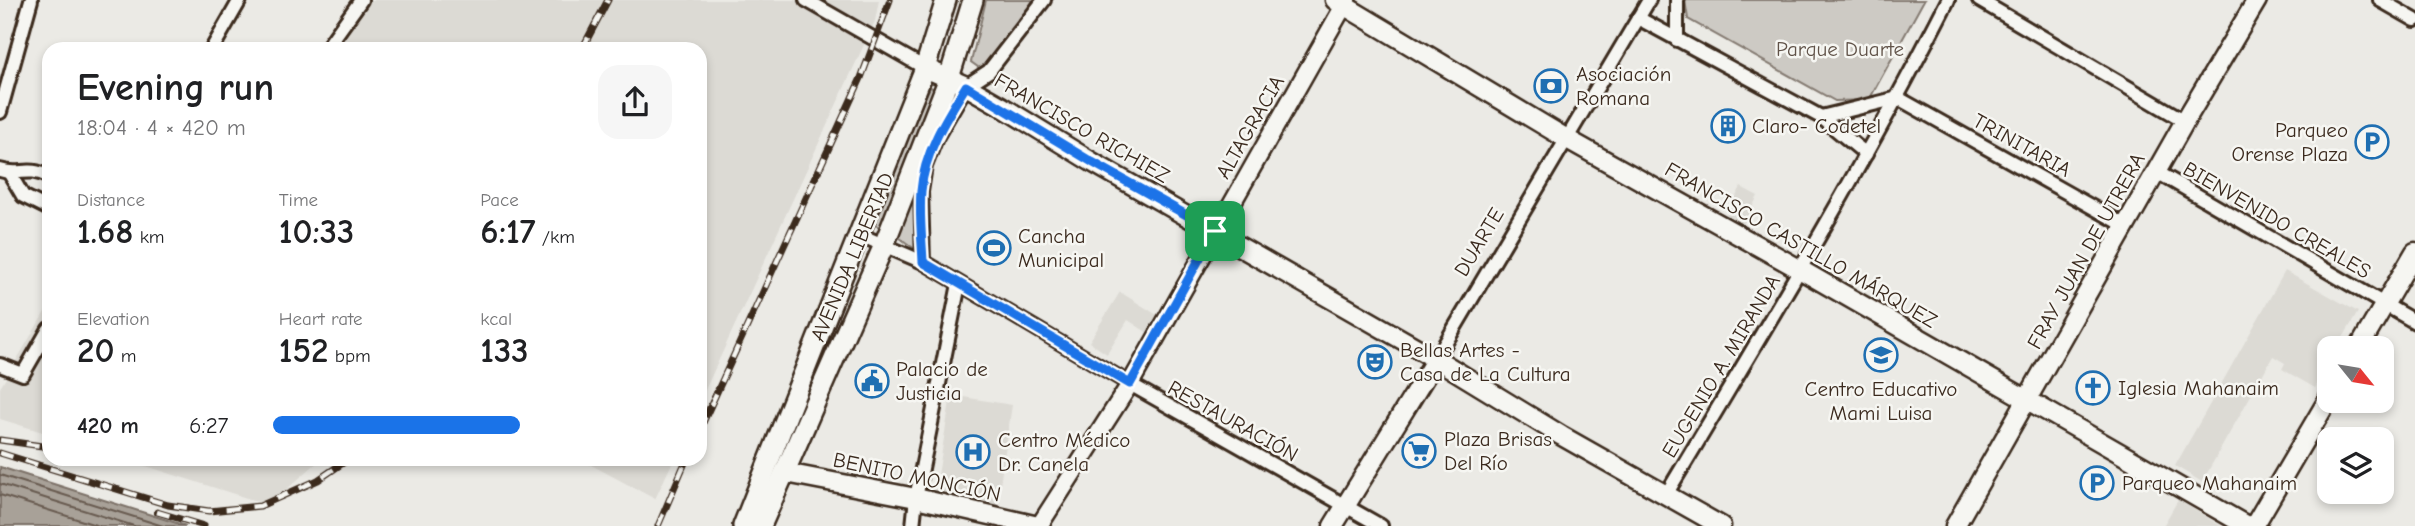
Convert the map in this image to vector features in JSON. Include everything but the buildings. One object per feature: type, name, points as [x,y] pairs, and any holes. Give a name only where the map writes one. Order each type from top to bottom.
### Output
[{"type":"main road","name":"AVENIDA LIBERTAD","points":[[744,526],[925,68],[946,0]]},
{"type":"main road","name":"AVENIDA LIBERTAD","points":[[761,526],[958,82],[974,0]]},
{"type":"main road","name":"FRAY JUAN DE UTRERA","points":[[1955,526],[2185,121],[2257,0]]},
{"type":"main road","name":"FRANCISCO CASTILLO MÁRQUEZ","points":[[1342,2],[1567,139],[2247,526]]},
{"type":"main road","name":"FRANCISCO RICHIEZ","points":[[925,68],[958,82],[1436,359],[1562,436],[1721,526]]},
{"type":"main road","points":[[2365,336],[2415,252]]},
{"type":"main road","name":"DUARTE","points":[[1334,526],[1436,359]]},
{"type":"main road","points":[[2254,526],[2320,413]]},
{"type":"main road","name":"BENITO MONCIÓN","points":[[786,473],[916,498],[1039,526]]},
{"type":"street","points":[[0,112],[31,0]]},
{"type":"street","points":[[216,42],[240,0]]},
{"type":"street","points":[[331,42],[361,0]]},
{"type":"street","points":[[806,0],[925,68]]},
{"type":"street","points":[[923,262],[921,191],[925,166],[958,82],[989,71],[1044,0]]},
{"type":"street","name":"DUARTE","points":[[1436,359],[1649,0]]},
{"type":"street","points":[[1677,0],[1677,40]]},
{"type":"street","name":"EUGENIO A. MIRANDA","points":[[1667,494],[1801,270],[1898,98],[1948,0]]},
{"type":"street","points":[[1979,0],[2185,121]]},
{"type":"street","points":[[2380,0],[2415,20]]},
{"type":"street","name":"ALTAGRACIA","points":[[1039,526],[1130,384],[1342,2]]},
{"type":"street","points":[[1638,18],[1821,117],[1866,153]]},
{"type":"street","points":[[1821,117],[1898,98]]},
{"type":"street","name":"TRINITARIA","points":[[1898,98],[2126,226]]},
{"type":"street","points":[[5,172],[36,170],[42,173]]},
{"type":"street","points":[[5,172],[23,196],[42,206]]},
{"type":"street","name":"BIENVENIDO CREALES","points":[[2157,172],[2415,323]]},
{"type":"street","name":"RESTAURACIÓN","points":[[860,235],[923,262],[1130,384],[1381,526]]},
{"type":"street","points":[[913,526],[916,498],[959,284]]},
{"type":"street","points":[[0,365],[23,374],[42,341]]},
{"type":"shaded area","points":[[369,0],[879,0],[875,21],[707,386],[707,42],[342,42]]},
{"type":"shaded area","points":[[1741,187],[1758,196],[1743,224],[1726,215]]},
{"type":"shaded area","points":[[2285,271],[2358,312],[2344,336],[2317,336],[2315,388],[2282,369],[2285,363],[2273,356],[2202,482],[2175,466]]},
{"type":"shaded area","points":[[1120,292],[1162,318],[1151,335],[1128,320],[1107,354],[1089,342]]},
{"type":"shaded area","points":[[42,317],[42,432],[0,419],[0,388]]},
{"type":"shaded area","name":"Centro Médico Dr. Canela","points":[[951,395],[1012,405],[996,511],[934,500]]},
{"type":"shaded area","points":[[146,466],[313,466],[269,505]]},
{"type":"shaded area","points":[[593,466],[671,466],[655,499]]},
{"type":"shaded area","points":[[2178,500],[2221,526],[2163,526]]},
{"type":"green space","points":[[986,0],[1033,0],[1000,54],[982,70],[971,62]]},
{"type":"green space","name":"Parque Duarte","points":[[1685,0],[1924,0],[1869,100],[1835,101],[1688,19]]},
{"type":"green space","points":[[930,87],[946,93],[888,230],[869,223]]},
{"type":"green space","points":[[916,192],[920,253],[896,235]]},
{"type":"water","points":[[0,467],[186,526],[0,526]]},
{"type":"railway","points":[[586,42],[608,0]]},
{"type":"railway","points":[[707,414],[861,78],[890,0]]},
{"type":"railway","points":[[0,440],[42,446]]},
{"type":"railway","points":[[0,453],[42,466]]},
{"type":"railway","points":[[42,466],[168,505],[209,511],[260,506],[318,480],[338,466]]},
{"type":"railway","points":[[658,526],[684,466]]},
{"type":"railway","points":[[157,512],[204,526]]},
{"type":"place","name":"Asociación Romana","points":[[1551,86]]},
{"type":"place","name":"Claro- Codetel","points":[[1728,126]]},
{"type":"place","name":"Parqueo Orense Plaza","points":[[2372,142]]},
{"type":"place","name":"Cancha Municipal","points":[[994,248]]},
{"type":"place","name":"Centro Educativo Mami Luisa","points":[[1881,355]]},
{"type":"place","name":"Bellas Artes - Casa de La Cultura","points":[[1375,362]]},
{"type":"place","name":"Palacio de Justicia","points":[[872,381]]},
{"type":"place","name":"Iglesia Mahanaim","points":[[2093,388]]},
{"type":"place","name":"Plaza Brisas Del Río","points":[[1419,451]]},
{"type":"place","name":"Centro Médico Dr. Canela","points":[[973,452]]},
{"type":"place","name":"Parqueo Mahanaim","points":[[2097,483]]},
{"type":"route","points":[[966,86],[1092,162],[1215,231],[1130,384],[923,262],[921,191],[925,166],[936,138],[966,86]]}]
